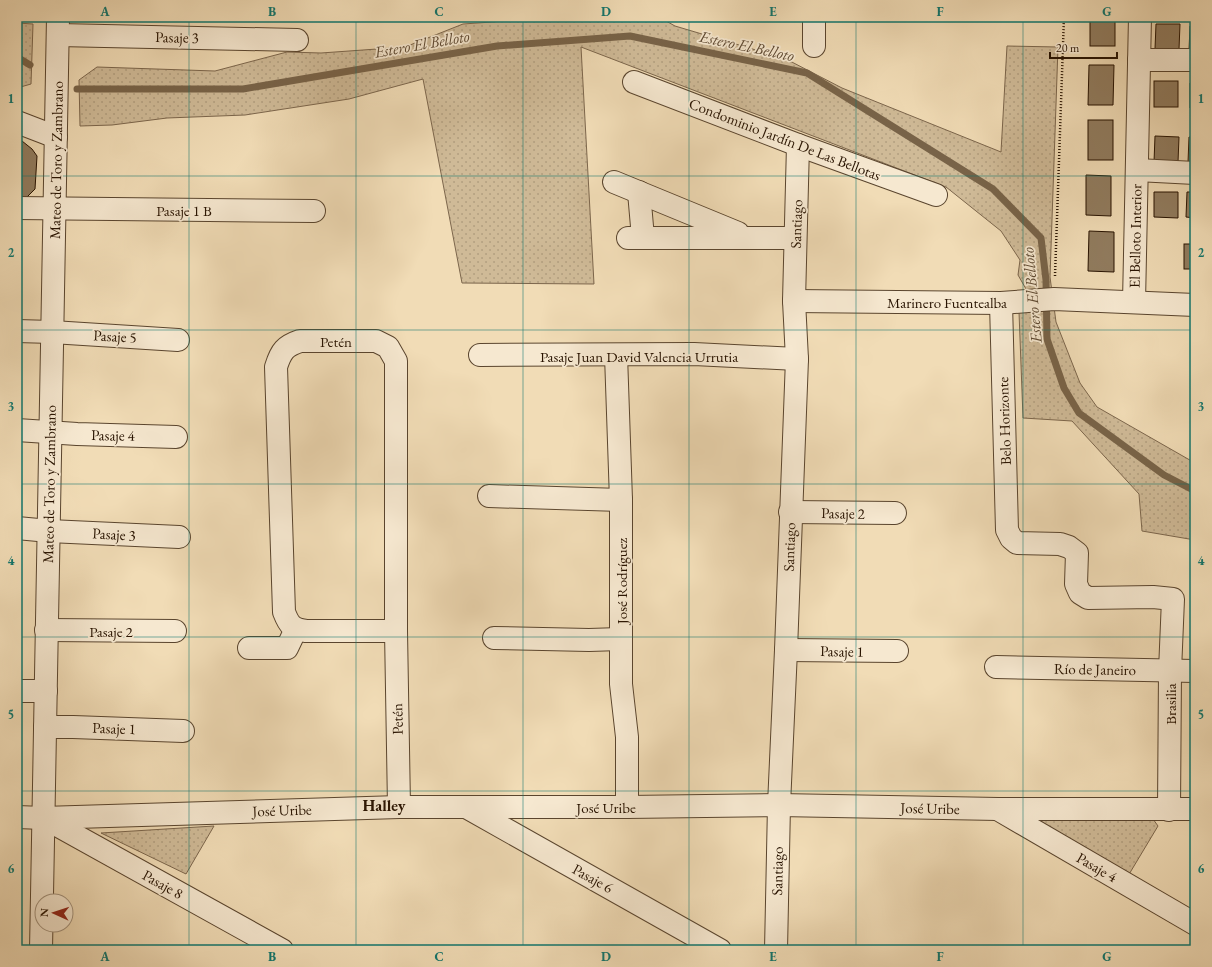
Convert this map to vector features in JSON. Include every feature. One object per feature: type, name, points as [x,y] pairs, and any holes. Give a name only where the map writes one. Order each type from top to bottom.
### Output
[{"type":"street","points":[[814,17],[814,46]]},
{"type":"street","name":"El Belloto Interior","points":[[1134,302],[1140,17]]},
{"type":"street","name":"Pasaje 3","points":[[58,26],[297,40]]},
{"type":"street","name":"Mateo de Toro y Zambrano","points":[[41,950],[58,26]]},
{"type":"street","points":[[1139,60],[1195,60]]},
{"type":"street","name":"Condominio Jardín De Las Bellotas","points":[[634,82],[798,145],[936,195]]},
{"type":"street","points":[[17,122],[56,137]]},
{"type":"street","name":"Santiago","points":[[775,949],[779,805],[797,359],[794,301],[798,145]]},
{"type":"street","name":"El Belloto Interior","points":[[1137,170],[1195,173]]},
{"type":"street","points":[[614,182],[748,238]]},
{"type":"street","points":[[639,192],[636,238],[795,238]]},
{"type":"street","points":[[17,208],[55,209]]},
{"type":"street","name":"Pasaje 1 B","points":[[55,209],[314,211]]},
{"type":"street","name":"Marinero Fuentealba","points":[[794,301],[1012,302],[1054,299],[1195,305]]},
{"type":"street","name":"Belo Horizonte","points":[[1012,302],[1007,530],[1011,538],[1017,543],[1060,544],[1069,546],[1076,553],[1076,584],[1080,593],[1088,598],[1153,597],[1173,599]]},
{"type":"street","name":"Pasaje 5","points":[[17,331],[178,340]]},
{"type":"street","name":"Petén","points":[[296,629],[288,622],[284,612],[276,367],[279,356],[284,349],[291,344],[300,341],[376,341],[388,347],[396,361],[396,631],[399,806]]},
{"type":"street","name":"Pasaje Juan David Valencia Urrutia","points":[[480,355],[694,354],[797,359]]},
{"type":"street","name":"José Rodríguez","points":[[616,355],[621,500],[621,684],[627,737],[627,807]]},
{"type":"street","name":"Pasaje 4","points":[[17,430],[50,433],[176,437]]},
{"type":"street","points":[[489,496],[621,500]]},
{"type":"street","name":"Pasaje 2","points":[[790,512],[895,513]]},
{"type":"street","name":"Pasaje 3","points":[[17,528],[179,538]]},
{"type":"street","name":"Brasilia","points":[[1169,810],[1170,671],[1173,599]]},
{"type":"street","points":[[249,648],[286,648],[296,629],[306,631],[396,631]]},
{"type":"street","name":"Pasaje 2","points":[[46,630],[175,631]]},
{"type":"street","points":[[494,638],[589,640],[620,639]]},
{"type":"street","name":"Pasaje 1","points":[[786,650],[897,652]]},
{"type":"street","name":"Río de Janeiro","points":[[996,667],[1195,671]]},
{"type":"street","points":[[17,692],[46,691]]},
{"type":"street","name":"Pasaje 1","points":[[45,727],[183,730]]},
{"type":"street","name":"José Uribe","points":[[17,817],[43,818],[399,806],[627,807],[779,805],[998,809],[1195,809]]},
{"type":"street","name":"Pasaje 6","points":[[465,806],[720,950]]},
{"type":"street","name":"Pasaje 4","points":[[998,809],[1195,924]]},
{"type":"street","name":"Pasaje 8","points":[[43,818],[282,950]]},
{"type":"path","points":[[1054,299],[1064,17]]},
{"type":"shaded area","points":[[564,17],[659,17],[675,26],[786,59],[842,88],[1001,152],[1007,46],[1058,47],[1050,277],[1056,322],[1080,383],[1097,407],[1195,463],[1195,540],[1142,531],[1139,494],[1072,421],[1023,418],[1019,312],[1028,307],[1026,289],[1018,275],[1020,260],[1001,231],[946,187],[581,47],[594,284],[462,283],[423,79],[349,99],[245,115],[167,118],[112,125],[80,126],[79,80],[97,67],[215,71],[287,52],[321,53],[405,47],[463,24]]},
{"type":"shaded area","points":[[17,23],[33,24],[31,84],[17,88]]},
{"type":"shaded area","points":[[1153,819],[1158,826],[1128,876],[1041,825],[1042,820]]},
{"type":"shaded area","points":[[214,826],[186,874],[101,833]]},
{"type":"building","points":[[1090,17],[1115,17],[1115,46],[1090,46]]},
{"type":"building","points":[[1156,24],[1180,24],[1179,49],[1155,49]]},
{"type":"building","points":[[1190,26],[1195,26],[1195,51],[1189,51]]},
{"type":"building","points":[[1089,65],[1114,65],[1113,105],[1088,105]]},
{"type":"building","points":[[1154,81],[1178,81],[1178,107],[1154,107]]},
{"type":"building","points":[[1190,83],[1195,83],[1195,109],[1190,108]]},
{"type":"building","points":[[1088,120],[1113,120],[1113,160],[1088,160]]},
{"type":"building","points":[[1155,136],[1179,137],[1178,162],[1154,162]]},
{"type":"building","points":[[1189,137],[1195,137],[1195,162],[1188,162]]},
{"type":"building","points":[[17,139],[32,149],[37,156],[35,189],[26,198],[17,198]]},
{"type":"building","points":[[1086,175],[1111,176],[1111,216],[1086,215]]},
{"type":"building","points":[[1154,192],[1178,192],[1178,218],[1154,217]]},
{"type":"building","points":[[1187,192],[1195,192],[1195,218],[1186,217]]},
{"type":"building","points":[[1089,231],[1114,232],[1114,272],[1088,271]]},
{"type":"building","points":[[1184,244],[1195,244],[1195,269],[1184,269]]},
{"type":"waterway","name":"Estero El Belloto","points":[[77,89],[243,89],[497,46],[630,36],[807,73],[993,189],[1041,238],[1046,280],[1047,339],[1064,388],[1079,413],[1164,475],[1195,491]]},
{"type":"waterway","name":"Estero El Belloto","points":[[17,57],[30,65]]},
{"type":"district","name":"Halley","points":[[384,805]]}]
